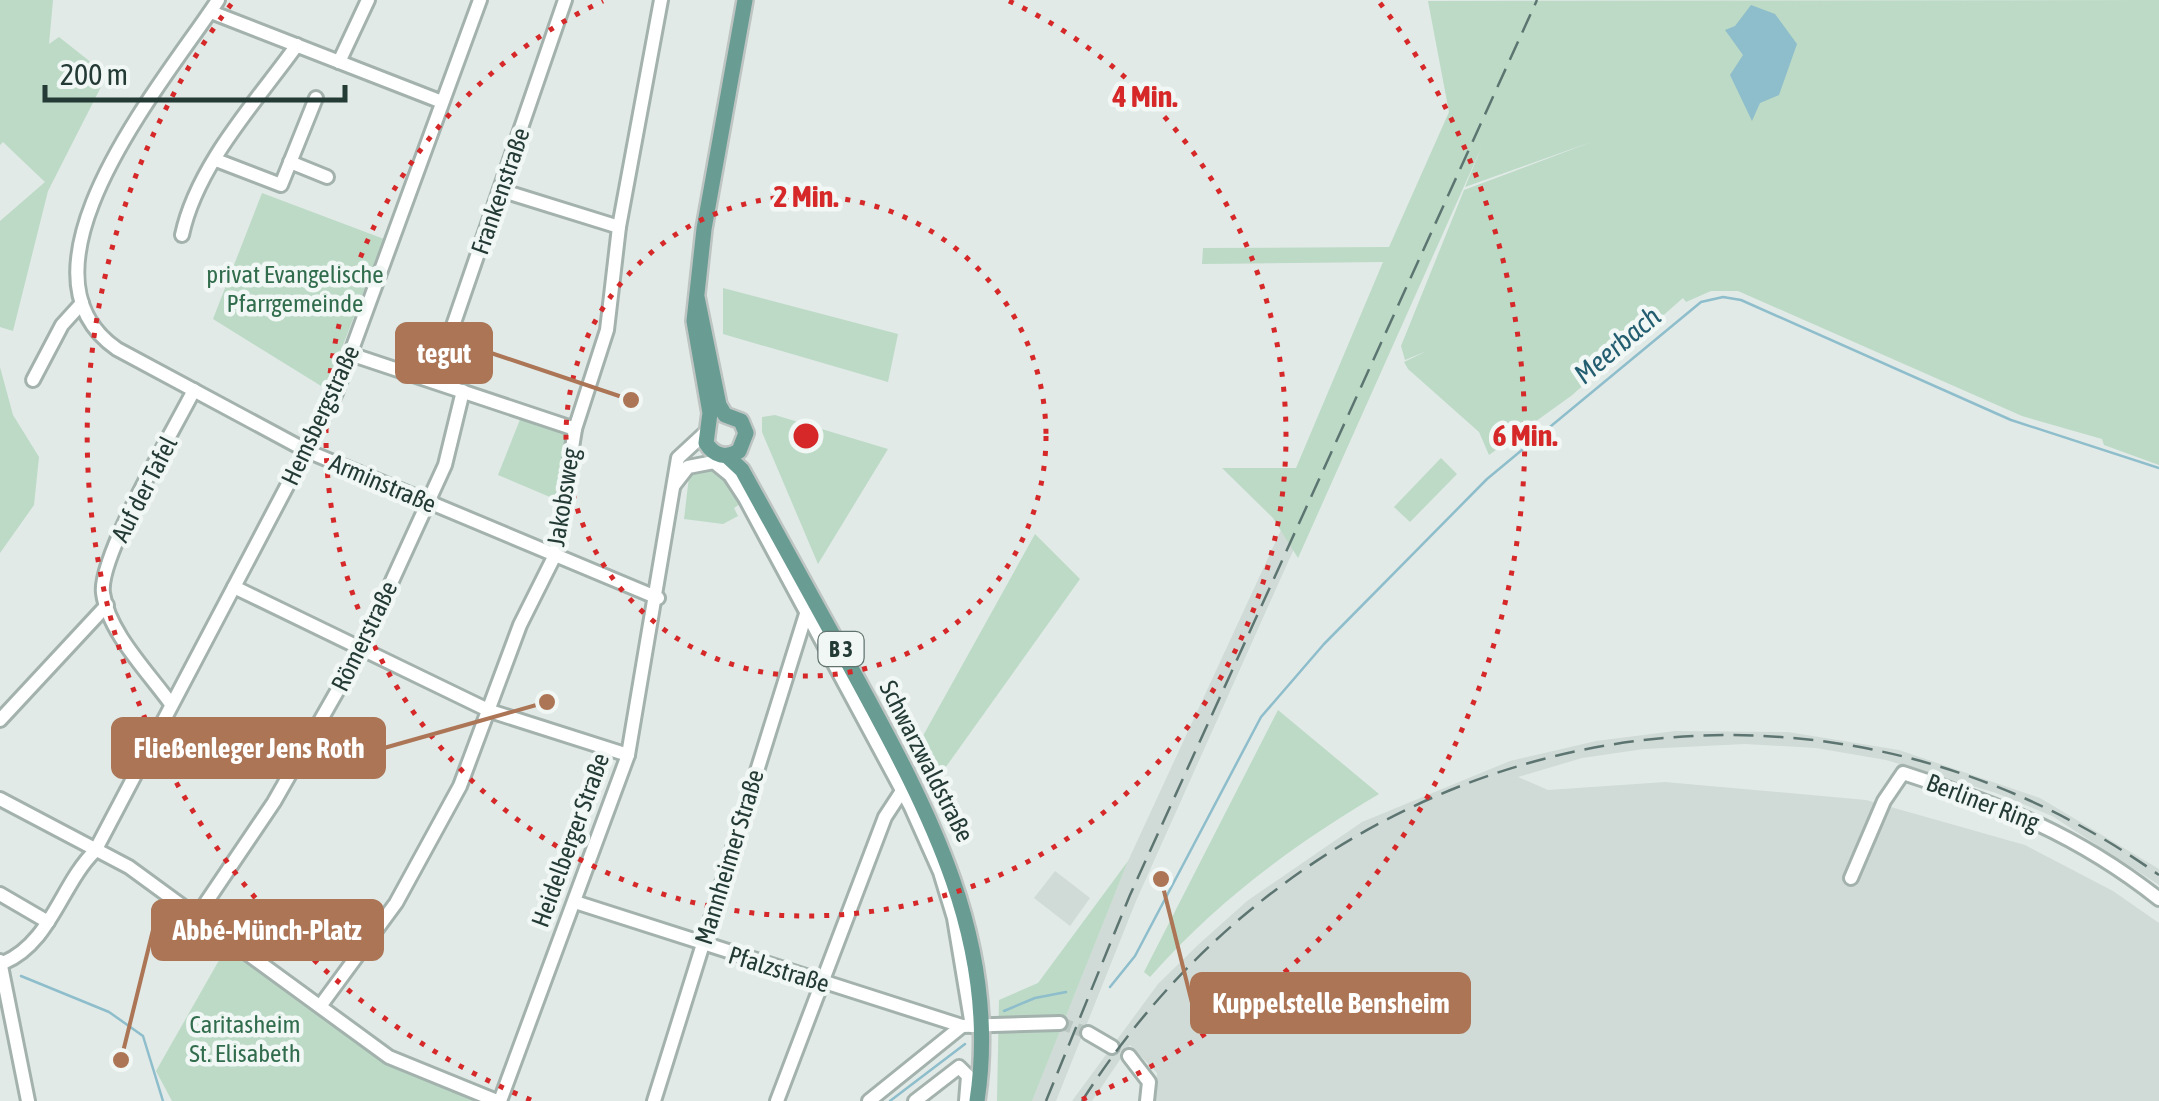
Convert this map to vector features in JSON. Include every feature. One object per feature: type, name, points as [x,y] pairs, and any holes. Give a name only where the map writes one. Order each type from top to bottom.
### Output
[{"type":"main road","name":"B 3","points":[[697,297],[707,364],[725,415],[736,417],[745,427],[746,440],[727,453],[706,429],[710,413],[695,339],[697,297],[704,229],[745,0]]},
{"type":"main road","name":"Heidelberger Straße","points":[[706,429],[725,415]]},
{"type":"main road","name":"Schwarzwaldstraße","points":[[727,453],[742,470],[936,828],[972,936],[972,1026],[978,1101]]},
{"type":"street","points":[[339,62],[368,0]]},
{"type":"street","name":"Hemsbergstraße","points":[[1,962],[25,950],[95,851],[306,451],[350,354],[480,0]]},
{"type":"street","name":"Frankenstraße","points":[[434,382],[565,0]]},
{"type":"street","name":"Jakobsweg","points":[[321,1005],[396,902],[460,786],[520,625],[555,555],[575,429],[607,330],[619,227],[662,0]]},
{"type":"street","points":[[214,6],[297,45],[442,102]]},
{"type":"street","name":"Arminstraße","points":[[214,6],[122,148],[90,208],[75,264],[82,303],[106,342],[306,451],[658,598]]},
{"type":"street","points":[[182,235],[188,210],[216,160],[297,45]]},
{"type":"street","points":[[216,160],[282,185],[316,98]]},
{"type":"street","points":[[290,162],[327,177]]},
{"type":"street","points":[[500,190],[619,227]]},
{"type":"street","points":[[32,380],[62,325],[82,303]]},
{"type":"street","points":[[350,354],[575,429]]},
{"type":"street","name":"Auf der Tafel","points":[[104,598],[115,546],[194,390]]},
{"type":"street","name":"Römerstraße","points":[[198,916],[274,802],[360,651],[430,503],[445,464],[463,391]]},
{"type":"street","name":"Heidelberger Straße","points":[[499,1101],[628,756],[658,598],[678,458],[706,429]]},
{"type":"street","points":[[676,469],[695,453],[727,453]]},
{"type":"street","name":"Schwarzwaldstraße","points":[[672,488],[693,464],[706,461],[722,466],[745,498],[902,791],[940,872],[954,918],[972,1026]]},
{"type":"street","points":[[234,587],[490,711],[628,756]]},
{"type":"street","points":[[0,720],[104,598],[171,704]]},
{"type":"street","name":"Mannheimer Straße","points":[[654,1101],[806,614]]},
{"type":"street","name":"Berliner Ring","points":[[1852,878],[1884,802],[1903,772],[2008,807],[2088,846],[2159,899]]},
{"type":"street","points":[[776,1101],[886,817],[902,791]]},
{"type":"street","points":[[0,799],[129,867],[388,1057],[499,1101]]},
{"type":"street","points":[[0,894],[48,922]]},
{"type":"street","name":"Pfalzstraße","points":[[575,902],[821,982],[972,1026],[1060,1023]]},
{"type":"street","points":[[1,962],[28,1101]]},
{"type":"street","points":[[869,1101],[972,1026]]},
{"type":"street","points":[[1088,1033],[1112,1047]]},
{"type":"street","points":[[1129,1056],[1149,1082],[1148,1101]]},
{"type":"street","points":[[915,1101],[962,1068],[968,1076],[966,1101]]},
{"type":"shaded area","points":[[1324,437],[1328,473],[1136,901],[1056,1101],[1032,1101],[1128,861]]},
{"type":"shaded area","points":[[1675,731],[1788,732],[1899,750],[2040,798],[2159,869],[2159,885],[2052,816],[1996,793],[1886,760],[1816,748],[1745,744],[1644,749],[1582,758],[1518,777],[1548,790],[1665,782],[1866,800],[2025,845],[2113,891],[2159,923],[2159,1101],[1155,1101],[1157,1073],[1130,1045],[1092,1101],[1072,1101],[1158,984],[1199,944],[1247,901],[1362,822],[1510,761],[1596,741]]},
{"type":"shaded area","points":[[1055,871],[1090,898],[1070,926],[1034,898]]},
{"type":"green space","points":[[0,0],[53,0],[49,44],[59,37],[107,75],[48,191],[13,331],[0,327],[0,221],[45,182],[3,142],[0,145]]},
{"type":"green space","points":[[2159,0],[2159,465],[2104,445],[2102,439],[2022,416],[1738,291],[1711,291],[1686,302],[1683,298],[1571,396],[1489,455],[1479,432],[1408,369],[1404,362],[1427,351],[1405,360],[1401,346],[1464,190],[1594,141],[1465,187],[1482,146],[1298,558],[1273,518],[1222,468],[1296,468],[1383,262],[1202,264],[1203,248],[1389,247],[1449,112],[1428,1]]},
{"type":"green space","name":"privat Evangelische Pfarrgemeinde","points":[[262,193],[384,239],[326,389],[213,319]]},
{"type":"green space","points":[[723,288],[898,334],[888,382],[723,334]]},
{"type":"green space","points":[[0,367],[13,415],[39,457],[34,505],[0,553]]},
{"type":"green space","points":[[775,415],[888,449],[818,564],[762,432],[762,417]]},
{"type":"green space","points":[[521,417],[566,435],[557,500],[498,475]]},
{"type":"green space","points":[[1441,458],[1457,474],[1410,522],[1394,507]]},
{"type":"green space","points":[[705,466],[722,476],[740,504],[734,508],[738,516],[723,524],[684,519],[689,477],[695,468]]},
{"type":"green space","points":[[1035,534],[1080,579],[933,785],[914,752]]},
{"type":"green space","points":[[1278,710],[1379,794],[1257,876],[1150,977],[1144,972]]},
{"type":"green space","points":[[1128,861],[1032,1101],[997,1101],[999,1000],[1038,983]]},
{"type":"green space","name":"Caritasheim St. Elisabeth","points":[[226,948],[385,1064],[476,1101],[172,1101],[156,1071]]},
{"type":"water","points":[[1751,5],[1775,14],[1797,44],[1779,95],[1760,103],[1752,121],[1730,75],[1743,55],[1725,30],[1735,26]]},
{"type":"waterway","name":"Meerbach","points":[[1110,987],[1135,956],[1261,717],[1324,644],[1487,479],[1701,302],[1723,297],[1741,300],[2011,420],[2159,468]]},
{"type":"waterway","name":"Meerbach","points":[[21,976],[109,1012],[143,1036],[163,1101]]},
{"type":"waterway","name":"Meerbach","points":[[1004,1011],[1035,998],[1066,992]]},
{"type":"waterway","name":"Meerbach","points":[[890,1101],[965,1044]]},
{"type":"tunnel","points":[[1060,1023],[1088,1033]]},
{"type":"railway","points":[[1046,1101],[1130,895],[1537,0]]},
{"type":"railway","points":[[1082,1101],[1181,974],[1299,873],[1430,799],[1572,752],[1720,735],[1870,749],[2018,795],[2159,875]]},
{"type":"place","name":"tegut","points":[[631,400]]},
{"type":"place","name":"Fließenleger Jens Roth","points":[[547,702]]},
{"type":"place","name":"Kuppelstelle Bensheim","points":[[1161,879]]},
{"type":"place","name":"Abbé-Münch-Platz","points":[[121,1060]]}]
